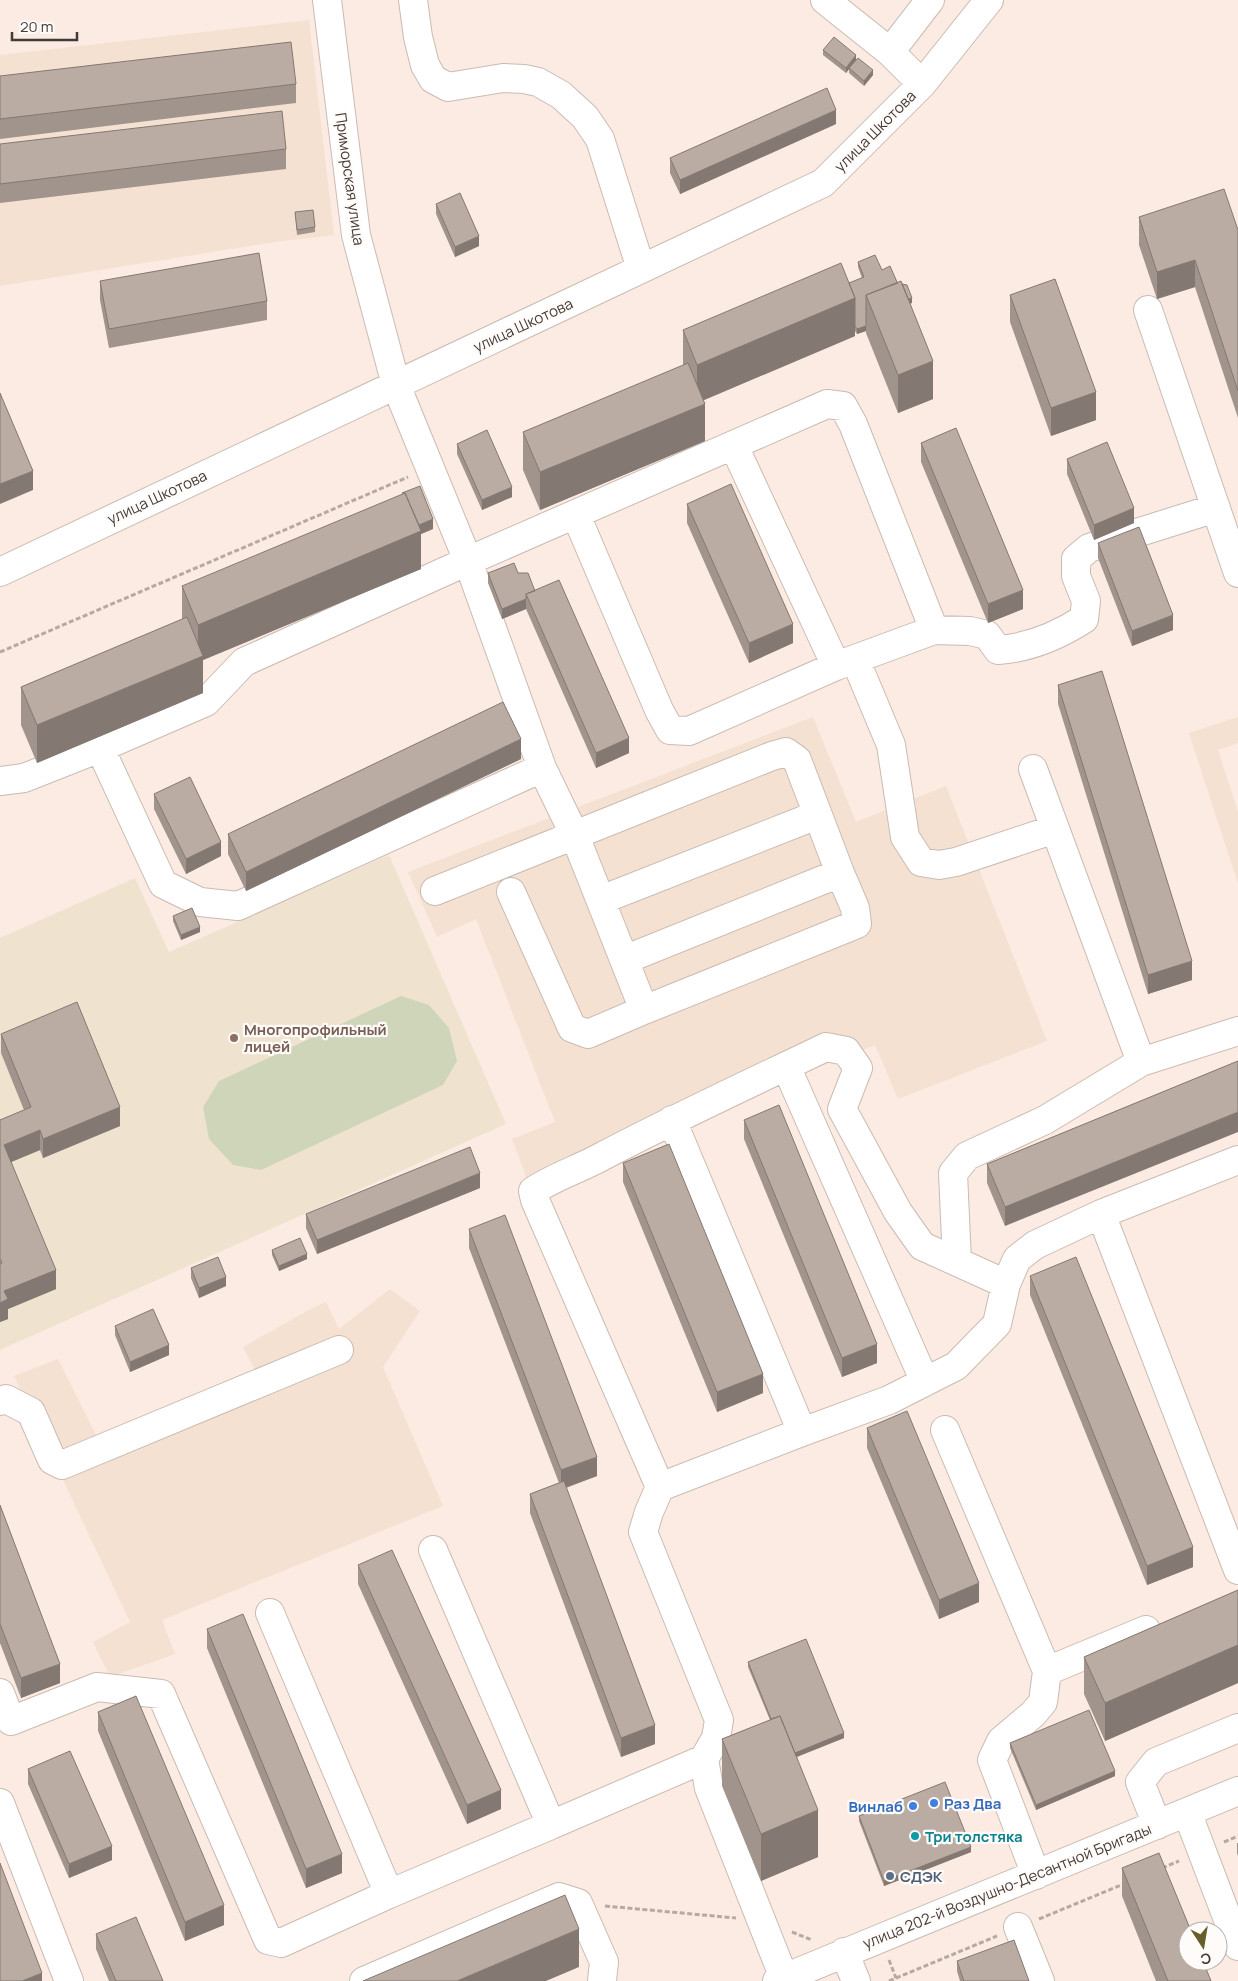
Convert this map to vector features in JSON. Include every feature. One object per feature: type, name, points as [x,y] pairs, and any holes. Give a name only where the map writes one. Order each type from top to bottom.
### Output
[{"type":"street","name":"Приморская улица","points":[[327,0],[356,235],[396,385],[468,561],[542,768],[575,836],[644,1010]]},
{"type":"street","points":[[413,0],[418,37],[425,65],[433,79],[448,88],[503,78],[538,82],[561,95],[585,117],[603,146],[641,269]]},
{"type":"street","points":[[825,0],[890,52],[922,84]]},
{"type":"street","points":[[890,52],[930,0]]},
{"type":"street","name":"улица Шкотова","points":[[0,572],[823,183],[922,84],[989,0]]},
{"type":"street","points":[[1148,310],[1238,573]]},
{"type":"street","points":[[0,781],[24,778],[100,748],[206,702],[244,662],[468,561],[827,404],[842,406],[853,424],[934,630]]},
{"type":"street","points":[[734,446],[891,745],[905,837],[920,862],[939,865],[956,862],[1055,829]]},
{"type":"street","points":[[576,515],[659,710],[670,730],[688,731],[846,662],[934,630],[970,631],[987,636],[998,650],[1016,649],[1068,629],[1084,619],[1086,601],[1076,576],[1076,559],[1089,548],[1216,508]]},
{"type":"street","points":[[100,748],[163,884],[200,902],[238,906],[542,768]]},
{"type":"street","points":[[435,891],[786,752],[797,760],[855,908],[857,924],[588,1034],[572,1028],[511,892]]},
{"type":"street","points":[[1033,768],[1141,1062]]},
{"type":"street","points":[[601,900],[817,815]]},
{"type":"street","points":[[624,960],[840,873]]},
{"type":"street","points":[[957,1262],[953,1173],[967,1156],[1045,1120],[1141,1062],[1238,1031]]},
{"type":"street","points":[[660,1488],[535,1200],[533,1191],[543,1184],[826,1047],[846,1051],[858,1068],[842,1109],[898,1212],[922,1246],[1006,1284]]},
{"type":"street","points":[[786,1066],[925,1382]]},
{"type":"street","points":[[672,1120],[802,1432]]},
{"type":"street","points":[[0,1693],[6,1728],[97,1687],[161,1694],[268,1940],[281,1943],[389,1894],[704,1759],[716,1738],[719,1720],[643,1532],[648,1512],[660,1488],[889,1400],[956,1366],[997,1324],[1006,1284],[1017,1259],[1034,1245],[1101,1214],[1238,1160]]},
{"type":"street","points":[[1101,1214],[1238,1570]]},
{"type":"street","points":[[0,1400],[6,1400],[31,1412],[52,1460],[62,1465],[339,1350]]},
{"type":"street","points":[[945,1430],[1047,1671],[1043,1702],[1033,1714],[1001,1741],[992,1760],[1036,1875]]},
{"type":"street","points":[[433,1550],[551,1825]]},
{"type":"street","points":[[270,1613],[389,1894]]},
{"type":"street","points":[[1047,1671],[1165,1623]]},
{"type":"street","points":[[1156,1825],[1140,1782],[1156,1762],[1238,1728]]},
{"type":"street","points":[[704,1759],[709,1788],[780,1979]]},
{"type":"street","name":"улица 202-й Воздушно-Десантной Бригады","points":[[780,1979],[1238,1791]]},
{"type":"street","points":[[0,1803],[69,1981]]},
{"type":"street","points":[[1186,1812],[1238,1946]]},
{"type":"street","points":[[364,1981],[559,1897],[578,1903],[604,1962],[602,1981]]},
{"type":"street","points":[[1018,1927],[1040,1981]]},
{"type":"street","points":[[844,1952],[856,1981]]},
{"type":"path","points":[[0,652],[430,468]]},
{"type":"path","points":[[1156,1870],[1238,1836]]},
{"type":"path","points":[[889,1981],[1128,1882]]},
{"type":"path","points":[[578,1903],[760,1921],[815,1941]]},
{"type":"shaded area","points":[[309,20],[334,235],[275,242],[0,286],[0,55]]},
{"type":"shaded area","points":[[813,717],[856,822],[946,786],[1047,1041],[898,1099],[875,1045],[528,1181],[512,1139],[555,1122],[476,919],[437,937],[408,872]]},
{"type":"shaded area","points":[[1238,717],[1238,743],[1218,750],[1238,812],[1238,884],[1189,733]]},
{"type":"shaded area","name":"Многопрофильный лицей","points":[[389,855],[506,1124],[0,1350],[0,938],[135,878],[169,952]]},
{"type":"shaded area","points":[[390,1289],[420,1311],[383,1367],[443,1506],[162,1620],[175,1654],[110,1677],[93,1642],[130,1622],[14,1376],[58,1359],[99,1441],[259,1378],[243,1347],[314,1307],[326,1302],[339,1329]]},
{"type":"green space","points":[[401,996],[429,1005],[449,1028],[457,1061],[443,1085],[261,1170],[233,1165],[209,1139],[203,1107],[219,1081]]},
{"type":"building","points":[[834,37],[856,55],[846,68],[823,50]]},
{"type":"building","points":[[291,42],[296,84],[0,119],[0,76]]},
{"type":"building","points":[[858,58],[873,70],[864,81],[849,68]]},
{"type":"building","points":[[827,88],[836,110],[680,180],[670,158]]},
{"type":"building","points":[[282,111],[286,149],[0,184],[0,144]]},
{"type":"building","points":[[1224,189],[1238,230],[1238,391],[1195,260],[1157,272],[1139,217]]},
{"type":"building","points":[[460,193],[479,236],[455,247],[436,204]]},
{"type":"building","points":[[313,210],[315,227],[297,230],[295,212]]},
{"type":"building","points":[[259,253],[267,301],[109,329],[100,281]]},
{"type":"building","points":[[875,255],[882,270],[890,266],[898,283],[866,295],[866,326],[857,329],[855,326],[855,298],[849,283],[864,277],[858,262]]},
{"type":"building","points":[[841,263],[855,298],[697,365],[683,330]]},
{"type":"building","points":[[1055,279],[1096,392],[1051,408],[1010,295]]},
{"type":"building","points":[[901,281],[933,361],[898,375],[866,295]]},
{"type":"building","points":[[902,284],[907,285],[912,298],[908,299]]},
{"type":"building","points":[[688,363],[705,404],[540,472],[523,432]]},
{"type":"building","points":[[0,393],[33,471],[0,484]]},
{"type":"building","points":[[956,428],[1023,590],[988,604],[921,443]]},
{"type":"building","points":[[487,430],[512,487],[482,500],[457,444]]},
{"type":"building","points":[[1107,442],[1134,508],[1094,525],[1067,459]]},
{"type":"building","points":[[731,484],[793,624],[749,643],[687,504]]},
{"type":"building","points":[[420,486],[433,519],[419,525],[405,493],[402,493]]},
{"type":"building","points":[[405,493],[421,531],[198,625],[182,586]]},
{"type":"building","points":[[1139,527],[1173,615],[1132,631],[1098,543]]},
{"type":"building","points":[[514,563],[518,573],[528,573],[535,591],[526,594],[526,599],[502,609],[488,573]]},
{"type":"building","points":[[559,580],[629,738],[596,753],[526,594]]},
{"type":"building","points":[[187,617],[203,656],[37,725],[21,687]]},
{"type":"building","points":[[1102,671],[1192,961],[1148,975],[1058,685]]},
{"type":"building","points":[[503,702],[521,739],[246,872],[228,834]]},
{"type":"building","points":[[190,777],[221,842],[186,859],[154,794]]},
{"type":"building","points":[[192,908],[200,927],[181,935],[173,916]]},
{"type":"building","points":[[77,1002],[120,1107],[43,1139],[40,1130],[4,1145],[56,1270],[4,1291],[8,1299],[0,1303],[0,1264],[2,1263],[0,1259],[0,1120],[31,1107],[1,1034]]},
{"type":"building","points":[[1238,1061],[1238,1112],[1005,1207],[987,1164]]},
{"type":"building","points":[[779,1105],[877,1344],[842,1358],[744,1120]]},
{"type":"building","points":[[669,1144],[763,1374],[717,1392],[623,1163]]},
{"type":"building","points":[[470,1147],[480,1173],[317,1240],[306,1214]]},
{"type":"building","points":[[505,1215],[597,1457],[561,1470],[469,1229]]},
{"type":"building","points":[[300,1238],[307,1254],[279,1266],[272,1250]]},
{"type":"building","points":[[218,1257],[226,1277],[199,1288],[191,1268]]},
{"type":"building","points":[[1076,1257],[1193,1547],[1147,1566],[1030,1276]]},
{"type":"building","points":[[153,1309],[169,1345],[130,1362],[115,1326]]},
{"type":"building","points":[[907,1411],[979,1583],[939,1600],[867,1428]]},
{"type":"building","points":[[564,1481],[655,1725],[621,1738],[530,1494]]},
{"type":"building","points":[[0,1505],[60,1664],[21,1678],[0,1624]]},
{"type":"building","points":[[392,1550],[501,1790],[467,1805],[358,1565]]},
{"type":"building","points":[[1238,1590],[1238,1645],[1105,1703],[1084,1657]]},
{"type":"building","points":[[243,1614],[342,1854],[306,1869],[207,1629]]},
{"type":"building","points":[[806,1639],[844,1733],[795,1753],[780,1716],[771,1719],[748,1662]]},
{"type":"building","points":[[136,1696],[224,1905],[185,1922],[98,1712]]},
{"type":"building","name":"Три толстяка","points":[[1089,1710],[1115,1771],[1036,1805],[1010,1743]]},
{"type":"building","points":[[780,1716],[818,1810],[761,1834],[722,1739]]},
{"type":"building","points":[[70,1751],[112,1846],[69,1864],[28,1769]]},
{"type":"building","name":"Три толстяка","points":[[945,1782],[971,1847],[884,1881],[859,1816]]},
{"type":"building","points":[[1159,1853],[1187,1921],[1178,1921],[1178,1971],[1207,1971],[1211,1981],[1168,1981],[1122,1868]]},
{"type":"building","points":[[0,1863],[42,1973],[22,1981],[1,1981],[0,1979]]},
{"type":"building","points":[[565,1895],[579,1929],[457,1981],[363,1981]]},
{"type":"building","points":[[136,1917],[163,1981],[116,1981],[96,1934]]},
{"type":"building","points":[[1014,1940],[1029,1981],[964,1981],[957,1961]]},
{"type":"place","name":"Многопрофильный лицей","points":[[234,1038]]},
{"type":"place","name":"Раз Два","points":[[934,1803]]},
{"type":"place","name":"Винлаб","points":[[913,1806]]},
{"type":"place","name":"Три толстяка","points":[[915,1836]]},
{"type":"place","name":"СДЭК","points":[[890,1876]]}]
